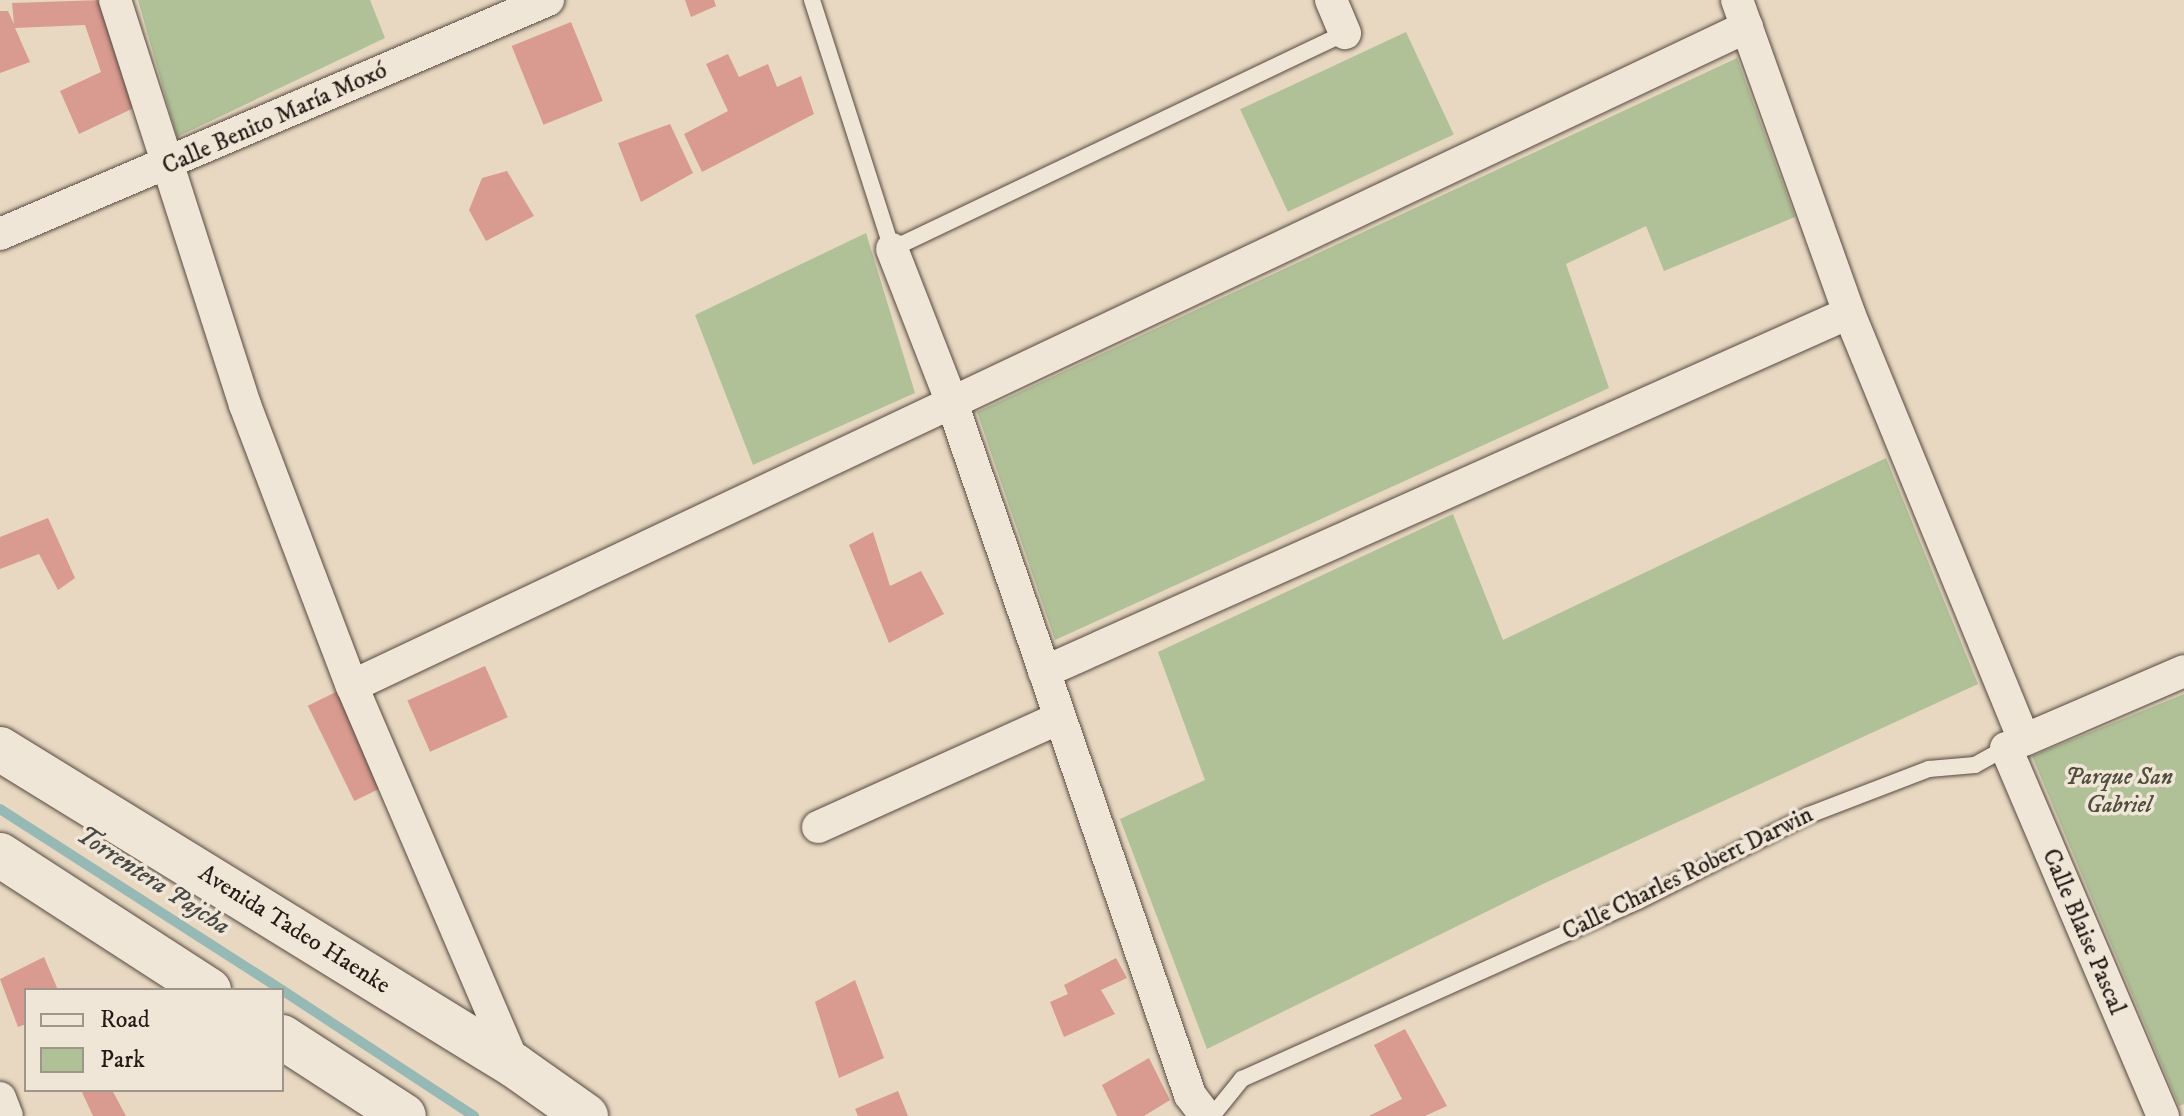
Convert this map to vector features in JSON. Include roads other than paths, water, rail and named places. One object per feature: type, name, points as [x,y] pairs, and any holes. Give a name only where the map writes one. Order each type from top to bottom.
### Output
[{"type":"main road","name":"Avenida Tadeo Haenke","points":[[0,749],[515,1066],[586,1116]]},
{"type":"main road","points":[[0,855],[206,988]]},
{"type":"main road","points":[[284,1038],[404,1116]]},
{"type":"street","points":[[115,0],[166,167],[245,405],[352,686],[515,1066]]},
{"type":"street","name":"Calle Benito María Moxó","points":[[0,234],[166,167],[548,0]]},
{"type":"street","points":[[1331,0],[1345,33]]},
{"type":"street","points":[[352,686],[951,400],[1742,13]]},
{"type":"street","name":"Calle Blaise Pascal","points":[[1742,13],[1849,313],[2163,1116]]},
{"type":"street","points":[[892,249],[951,400],[1190,1095],[1206,1116]]},
{"type":"street","points":[[1044,672],[1849,313]]},
{"type":"street","name":"Calle Charles Robert Darwin","points":[[2015,744],[2184,671]]},
{"type":"street","points":[[818,827],[1059,718]]},
{"type":"street","points":[[0,1098],[7,1116]]},
{"type":"lane","points":[[812,0],[892,249],[1345,33]]},
{"type":"lane","name":"Calle Charles Robert Darwin","points":[[1212,1116],[1242,1079],[1638,901],[1809,815],[1929,769],[1975,765],[2015,744]]},
{"type":"waterway","name":"Torrentera Pajcha","points":[[0,809],[279,988]]},
{"type":"waterway","name":"Torrentera Pajcha","points":[[284,991],[474,1116]]},
{"type":"park label","name":"Parque San Gabriel","points":[[2119,792]]}]
